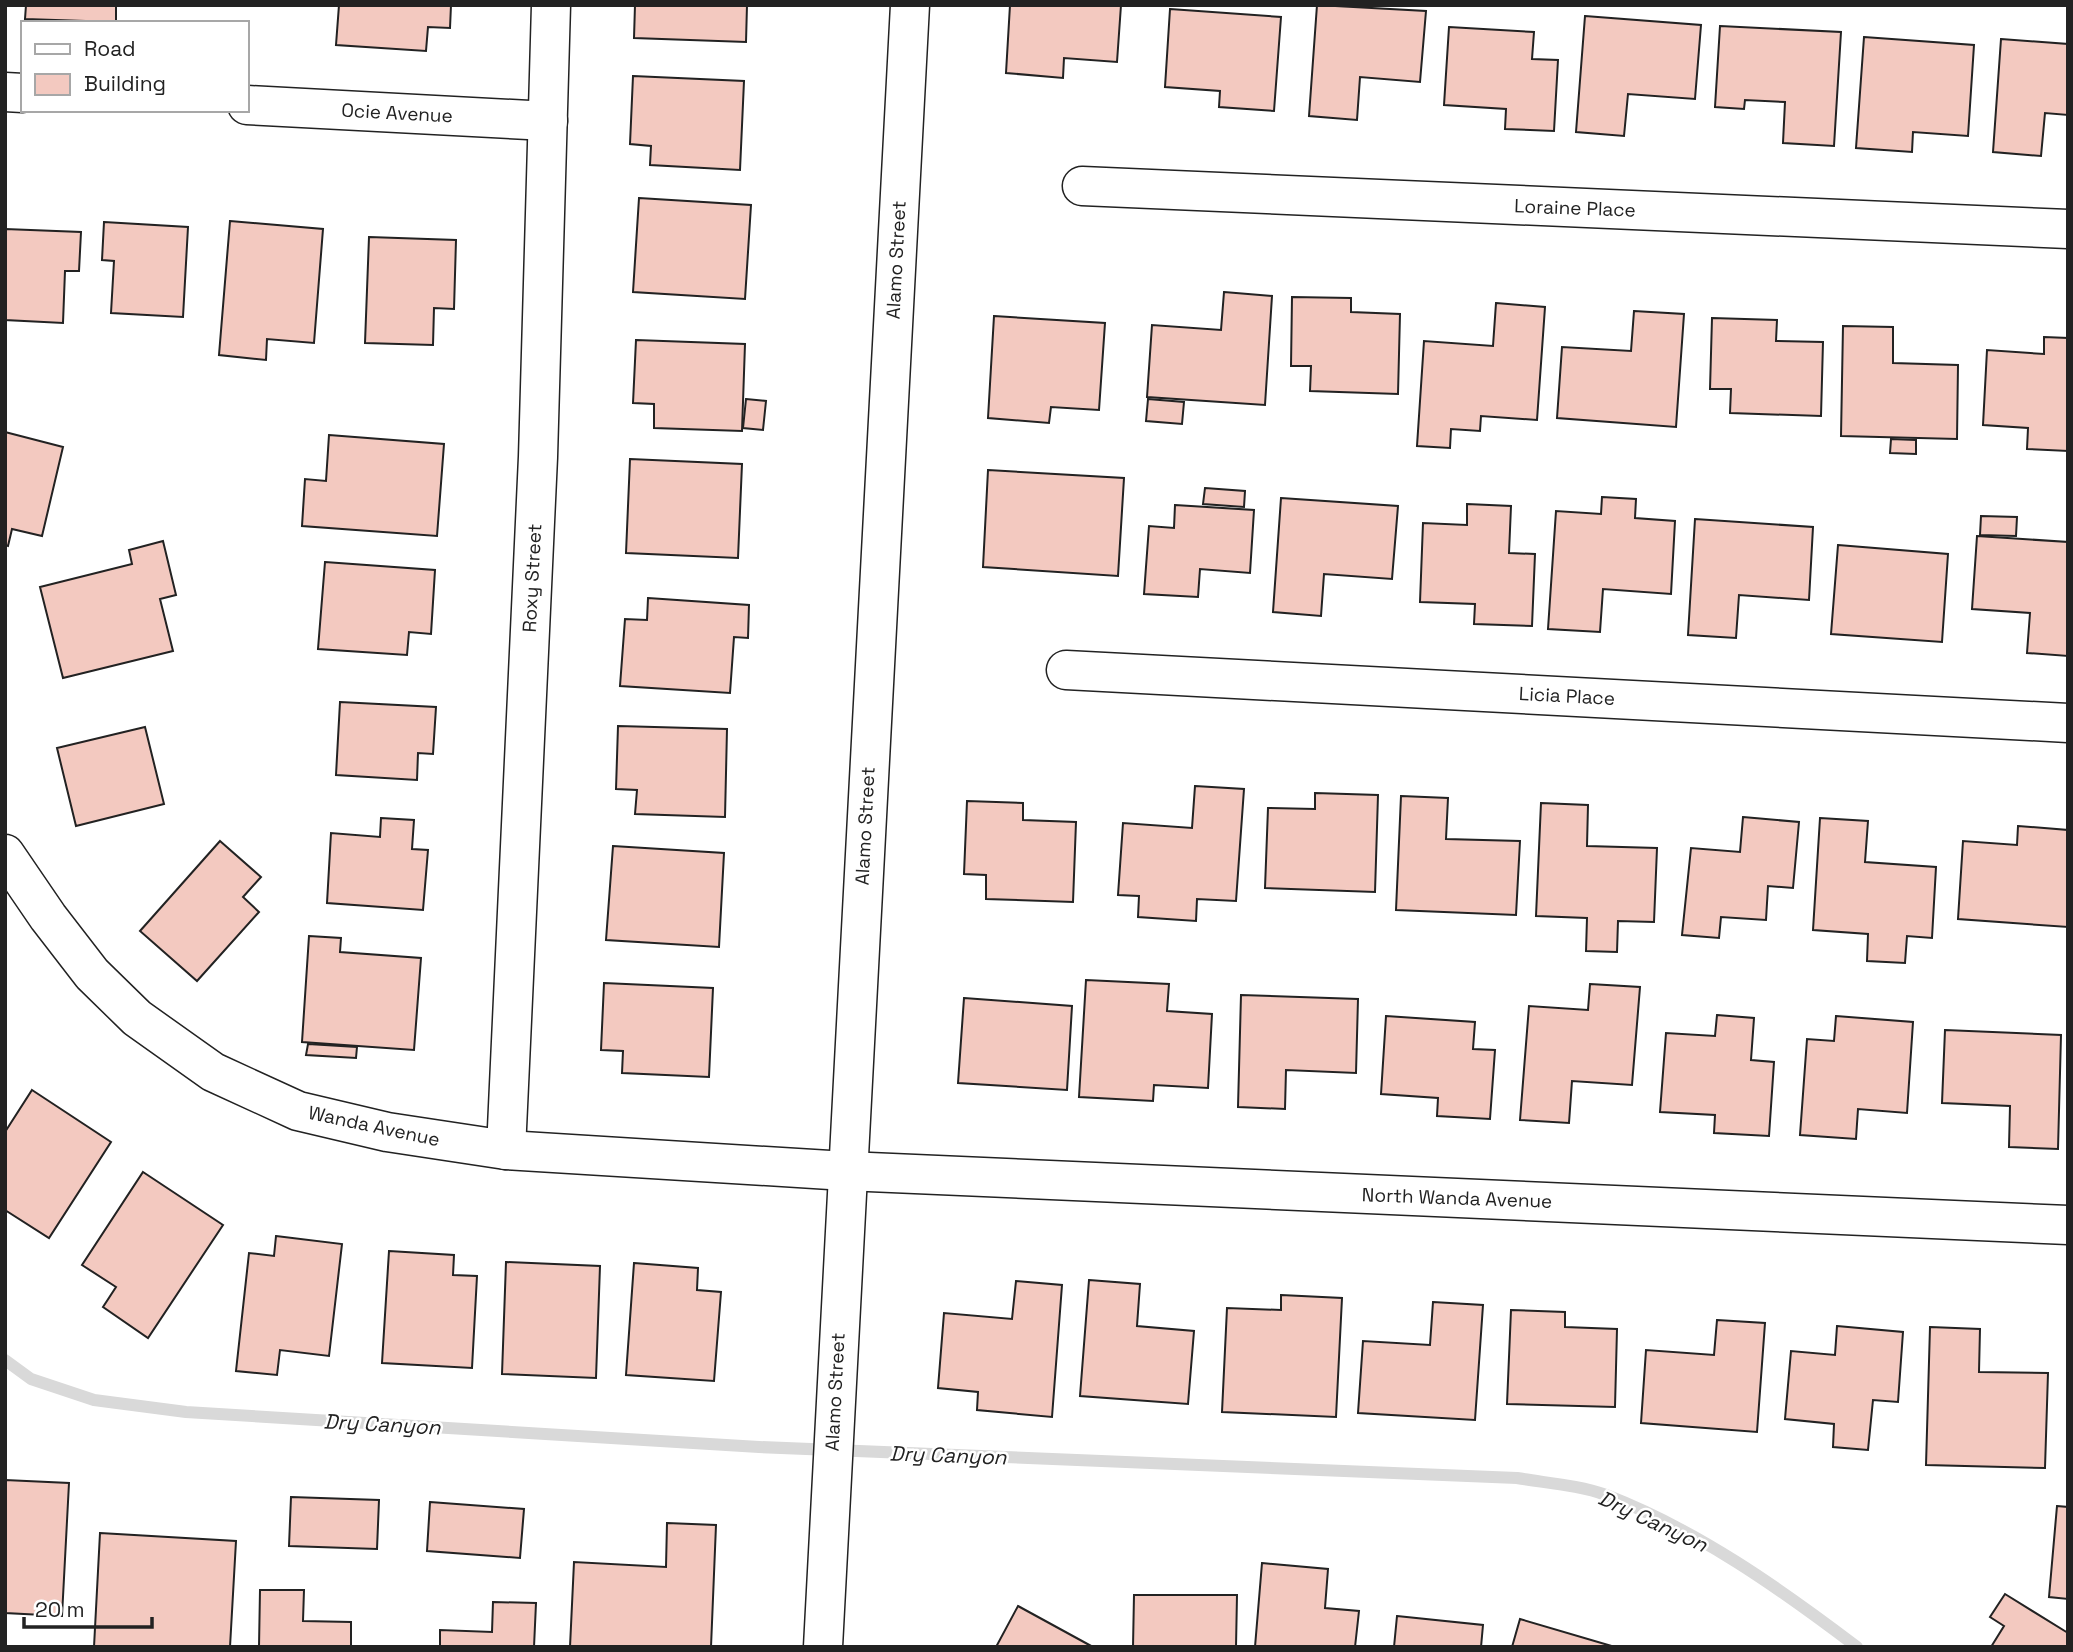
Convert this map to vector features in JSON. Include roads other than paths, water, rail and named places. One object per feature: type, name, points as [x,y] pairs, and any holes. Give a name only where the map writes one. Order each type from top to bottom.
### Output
[{"type":"street","name":"Roxy Street","points":[[506,1150],[537,471],[551,5]]},
{"type":"street","name":"Alamo Street","points":[[823,1647],[846,1171],[910,5]]},
{"type":"street","name":"Ocie Avenue","points":[[248,105],[548,121]]},
{"type":"street","name":"Loraine Place","points":[[1082,186],[2068,229]]},
{"type":"street","name":"Licia Place","points":[[1066,670],[2068,723]]},
{"type":"street","name":"Wanda Avenue","points":[[5,854],[92,974],[137,1018],[213,1072],[298,1111],[387,1132],[506,1150],[846,1171]]},
{"type":"street","name":"North Wanda Avenue","points":[[846,1171],[2068,1225]]},
{"type":"waterway","name":"Dry Canyon","points":[[5,1360],[31,1379],[94,1400],[186,1412],[759,1447],[1517,1478],[1585,1489],[1640,1509],[1737,1562],[1857,1647]]}]
